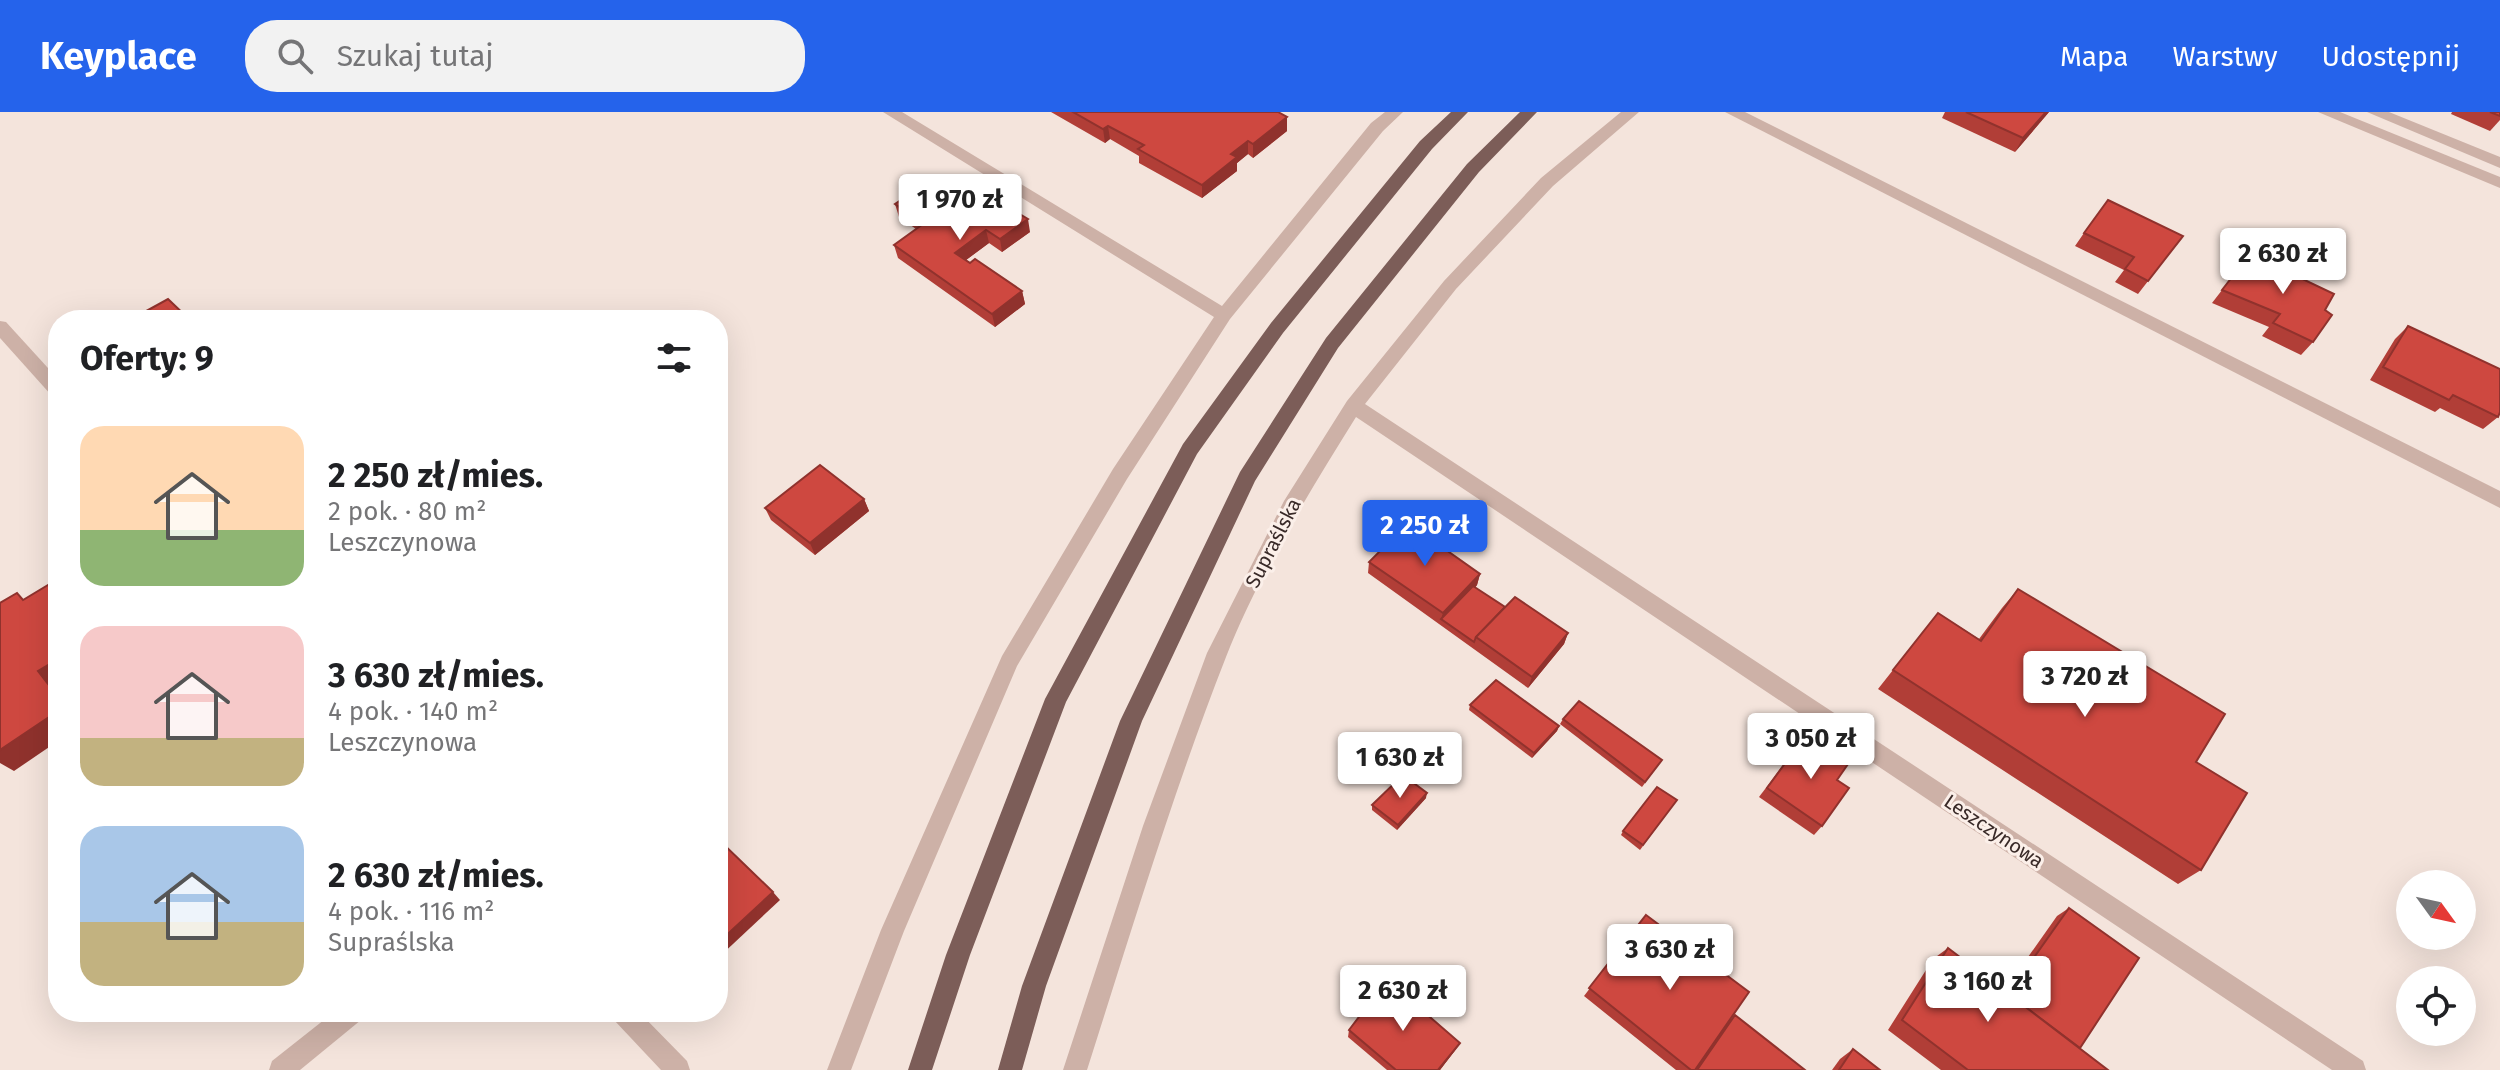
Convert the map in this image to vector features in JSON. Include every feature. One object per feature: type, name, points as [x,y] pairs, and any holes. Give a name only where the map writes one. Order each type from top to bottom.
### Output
[{"type":"main road","points":[[920,1070],[958,955],[1056,699],[1190,449],[1277,328],[1426,145],[1460,112]]},
{"type":"main road","points":[[1010,1070],[1034,986],[1131,721],[1247,477],[1332,343],[1473,168],[1529,112]]},
{"type":"street","points":[[891,112],[1224,315]]},
{"type":"street","points":[[839,1070],[893,930],[1009,662],[1120,474],[1224,315],[1377,127],[1395,112]]},
{"type":"street","name":"Supraślska","points":[[1075,1070],[1154,826],[1217,653],[1291,506],[1353,406],[1450,285],[1536,194],[1631,112]]},
{"type":"street","points":[[1733,112],[2500,500]]},
{"type":"street","points":[[2326,112],[2500,183]]},
{"type":"street","points":[[2375,112],[2500,163]]},
{"type":"street","points":[[0,327],[48,380]]},
{"type":"street","name":"Leszczynowa","points":[[1353,406],[2354,1070]]},
{"type":"street","points":[[281,1070],[341,1022]]},
{"type":"street","points":[[632,1022],[678,1070]]},
{"type":"building","points":[[1073,112],[1278,112],[1287,117],[1253,144],[1248,141],[1231,154],[1237,157],[1202,185],[1138,149],[1144,145],[1108,126],[1103,129]]},
{"type":"building","points":[[1966,112],[2046,112],[2023,138]]},
{"type":"building","points":[[922,186],[951,205],[976,188],[1028,219],[1000,239],[986,230],[955,253],[970,263],[975,259],[1022,291],[992,314],[894,245],[923,224],[895,204]]},
{"type":"building","points":[[2108,200],[2183,236],[2148,281],[2125,269],[2134,257],[2084,233]]},
{"type":"building","points":[[2250,254],[2334,294],[2325,310],[2332,315],[2313,342],[2273,323],[2280,314],[2222,290]]},
{"type":"building","points":[[168,299],[180,310],[148,310]]},
{"type":"building","points":[[2408,326],[2500,369],[2498,417],[2453,395],[2449,400],[2383,367]]},
{"type":"building","points":[[820,465],[864,499],[810,543],[765,508]]},
{"type":"building","points":[[1408,523],[1480,574],[1443,613],[1369,562]]},
{"type":"building","points":[[48,585],[48,665],[38,671],[48,684],[48,718],[0,750],[0,603],[17,593],[23,600]]},
{"type":"building","points":[[1473,586],[1505,607],[1474,642],[1441,619]]},
{"type":"building","points":[[2018,589],[2225,714],[2196,762],[2247,793],[2201,870],[1893,670],[1938,613],[1981,641]]},
{"type":"building","points":[[1515,597],[1568,633],[1532,677],[1476,637]]},
{"type":"building","points":[[1496,680],[1559,726],[1534,753],[1470,705]]},
{"type":"building","points":[[1579,701],[1662,760],[1645,782],[1563,719]]},
{"type":"building","points":[[1805,736],[1848,764],[1837,780],[1849,788],[1822,826],[1767,788]]},
{"type":"building","points":[[1403,775],[1427,793],[1398,825],[1372,805]]},
{"type":"building","points":[[1657,787],[1677,800],[1643,845],[1623,831]]},
{"type":"building","points":[[728,849],[773,892],[728,934]]},
{"type":"building","points":[[2069,908],[2139,958],[2080,1048],[2008,994]]},
{"type":"building","points":[[1646,915],[1749,992],[1695,1070],[1691,1070],[1589,988]]},
{"type":"building","points":[[1948,948],[2108,1070],[1968,1070],[1902,1020]]},
{"type":"building","points":[[1387,980],[1460,1043],[1438,1070],[1396,1070],[1349,1030]]},
{"type":"building","points":[[1735,1015],[1805,1070],[1697,1070]]},
{"type":"building","points":[[1853,1049],[1880,1070],[1839,1070]]}]
